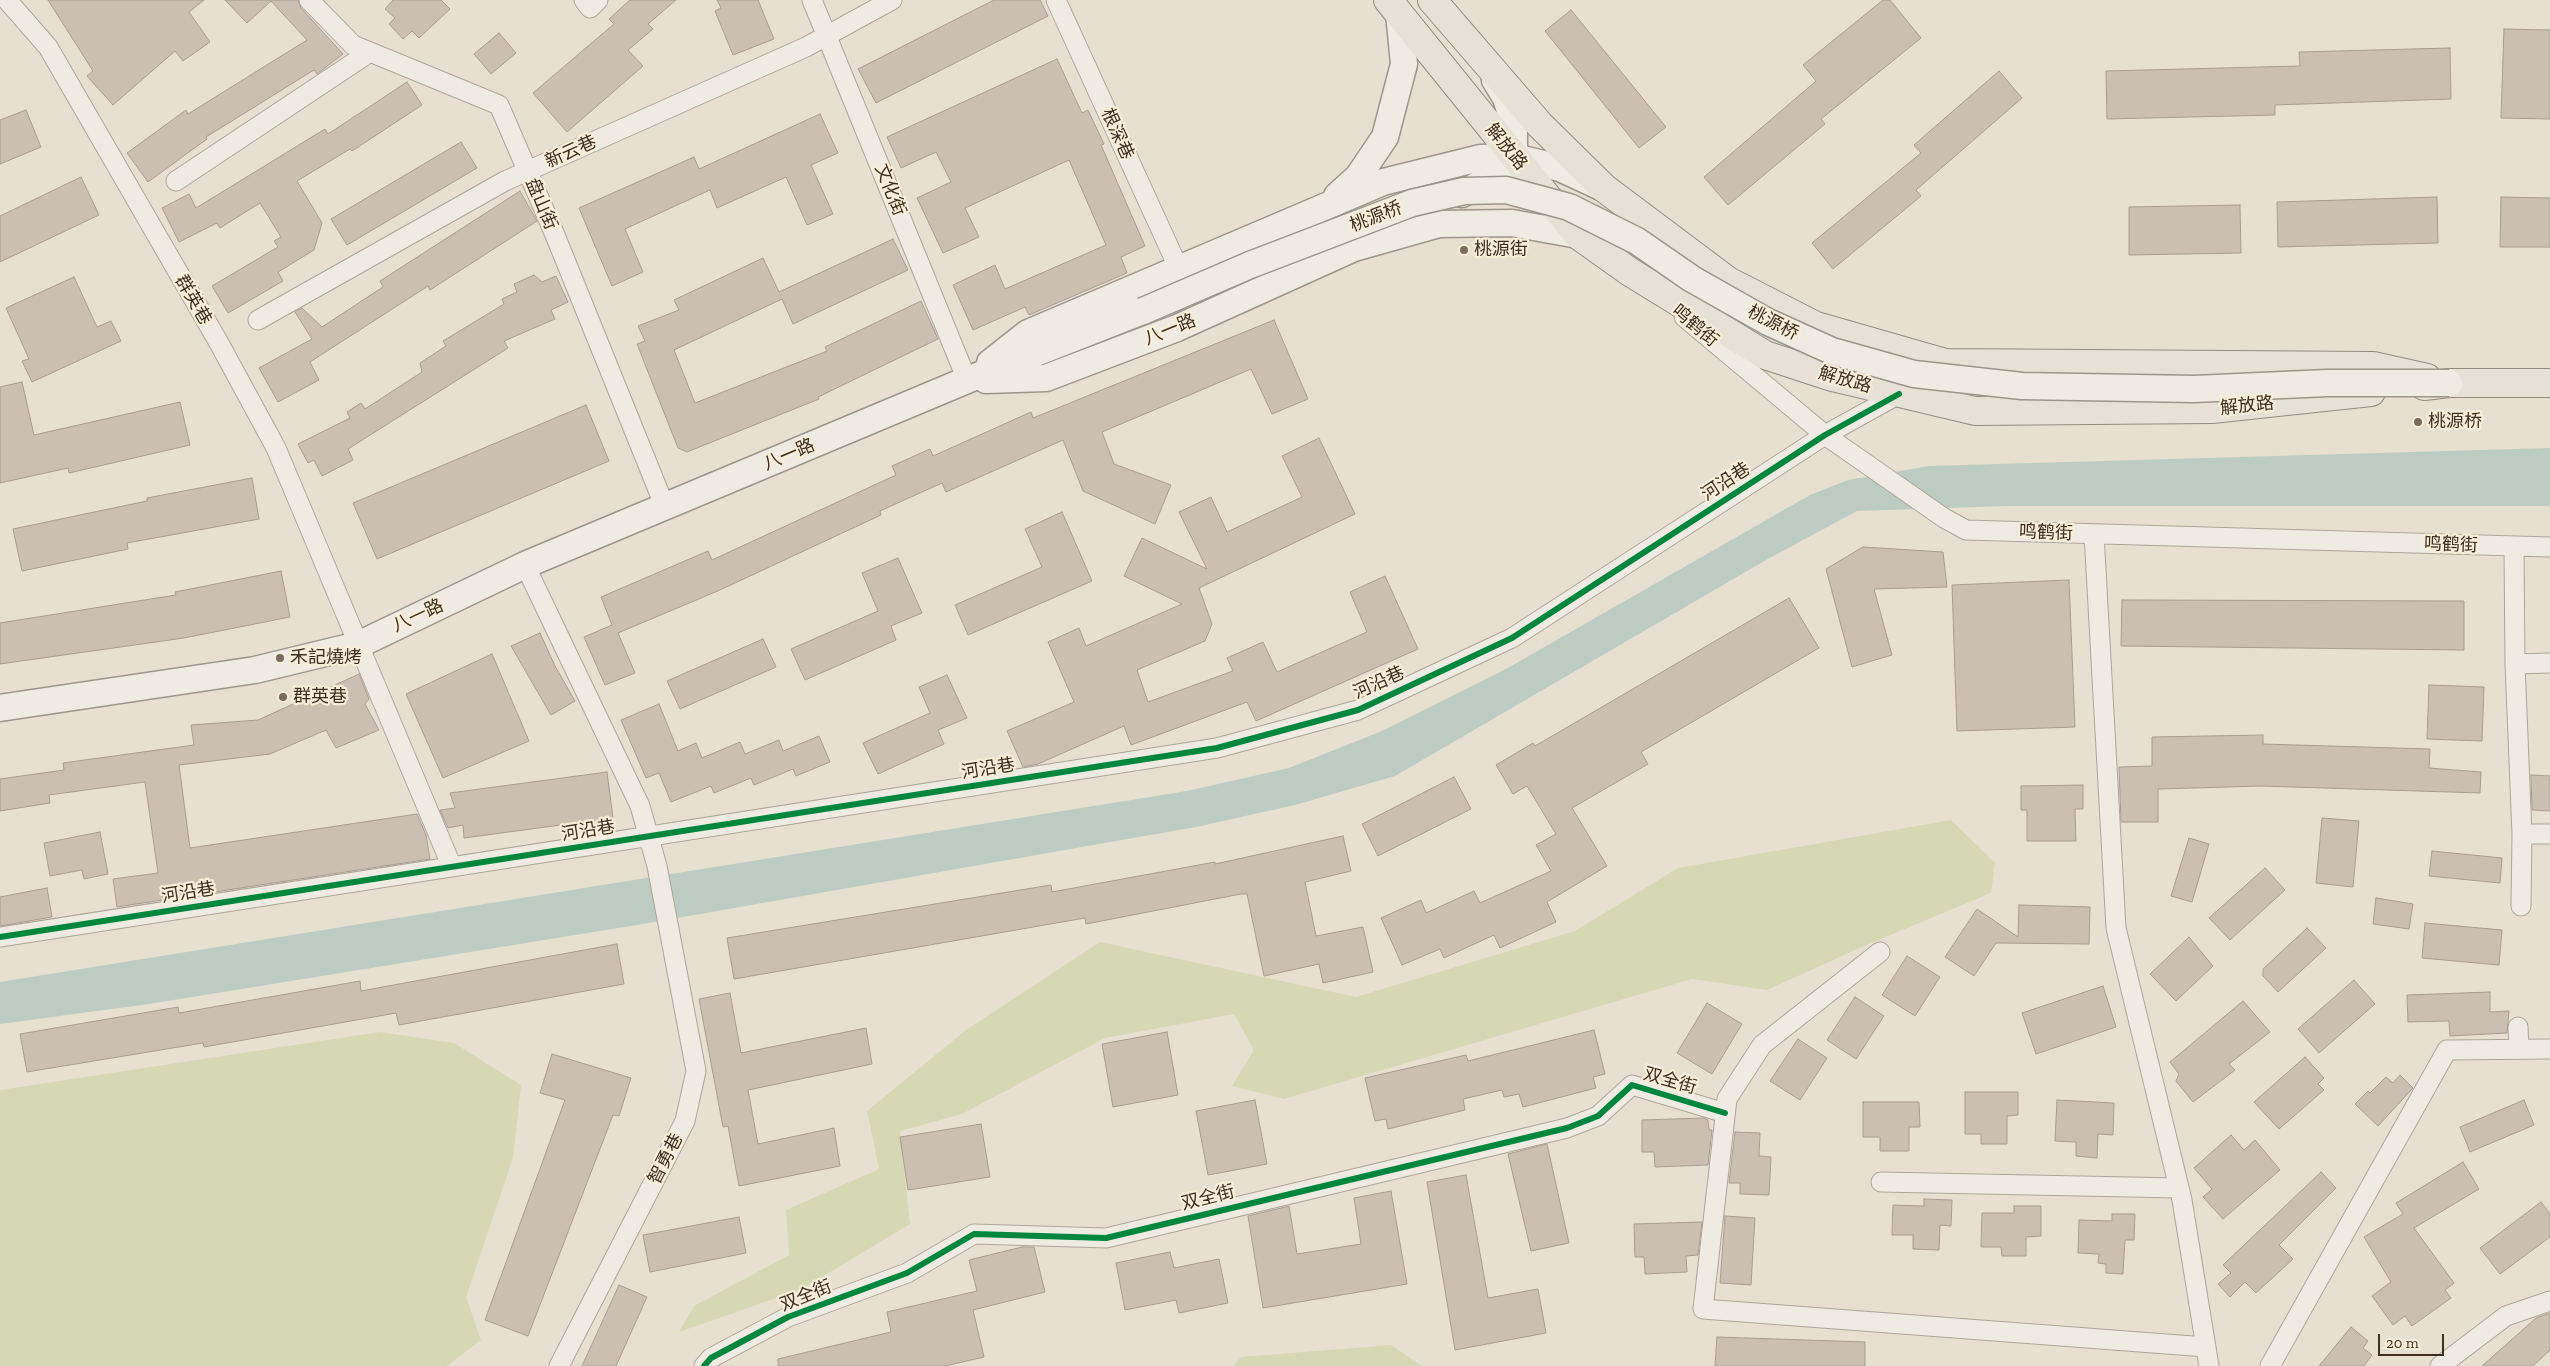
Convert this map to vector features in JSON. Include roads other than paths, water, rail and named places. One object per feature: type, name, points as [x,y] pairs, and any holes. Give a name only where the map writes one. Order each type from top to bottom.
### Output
[{"type":"main road","name":"解放路","points":[[1432,0],[1540,125],[1604,188],[1728,281],[1816,326],[1945,363],[2374,366],[2449,384]]},
{"type":"main road","points":[[1323,208],[1358,178],[1385,137],[1404,64],[1393,7]]},
{"type":"main road","name":"解放路","points":[[1393,7],[1578,235],[1630,272],[1765,355],[1832,377],[1975,411],[2212,409],[2449,384],[2550,383]]},
{"type":"main road","points":[[1354,248],[1489,180],[1504,170],[1514,157],[1515,134],[1506,98],[1484,62]]},
{"type":"main road","points":[[968,380],[1028,332],[1382,182],[1480,158],[1514,157],[1560,168],[1604,188]]},
{"type":"main road","name":"桃源桥","points":[[968,380],[1143,311],[1250,265],[1412,203],[1464,191],[1506,190],[1569,207],[1637,241],[1692,279],[1768,322],[1832,352],[1914,374],[2022,386],[2194,389],[2327,383],[2449,384]]},
{"type":"main road","name":"八一路","points":[[0,708],[255,670],[358,644],[525,565],[968,380],[1046,378],[1177,328],[1354,248],[1439,224],[1512,223],[1578,235]]},
{"type":"street","name":"群英巷","points":[[6,0],[48,47],[269,435],[452,867]]},
{"type":"street","name":"盘山街","points":[[309,0],[353,45],[499,105],[528,171],[665,507]]},
{"type":"street","points":[[584,0],[590,8],[598,0]]},
{"type":"street","name":"文化街","points":[[812,0],[968,380]]},
{"type":"street","name":"新云巷","points":[[258,320],[505,181],[827,36],[892,0]]},
{"type":"street","name":"根深巷","points":[[1056,0],[1178,267]]},
{"type":"street","points":[[176,180],[370,52]]},
{"type":"street","name":"鸣鹤街","points":[[1630,272],[1825,436],[1944,518],[1966,530],[2550,547]]},
{"type":"street","name":"河沿巷","points":[[0,938],[1217,748],[1358,710],[1512,638],[1825,436],[1899,394]]},
{"type":"street","points":[[2094,534],[2116,928],[2179,1188],[2209,1366]]},
{"type":"street","points":[[2514,546],[2515,664],[2522,834],[2521,906]]},
{"type":"street","name":"智勇巷","points":[[525,565],[640,806],[657,866],[696,1071],[685,1121],[559,1366]]},
{"type":"street","points":[[2515,664],[2550,664]]},
{"type":"street","points":[[2522,834],[2550,834]]},
{"type":"street","points":[[1880,952],[1762,1046],[1727,1099],[1703,1309],[2206,1347]]},
{"type":"street","points":[[2518,1027],[2519,1048]]},
{"type":"street","points":[[2270,1366],[2447,1050],[2550,1049]]},
{"type":"street","name":"双全街","points":[[704,1366],[711,1358],[788,1317],[907,1273],[974,1234],[1106,1238],[1567,1128],[1598,1116],[1632,1085],[1725,1113]]},
{"type":"street","points":[[1881,1182],[2179,1188]]},
{"type":"street","points":[[2440,1366],[2506,1316],[2550,1301]]},
{"type":"place","name":"桃源街","points":[[1464,250]]},
{"type":"place","name":"桃源桥","points":[[2418,422]]},
{"type":"place","name":"禾記燒烤","points":[[280,658]]},
{"type":"place","name":"群英巷","points":[[283,697]]}]
